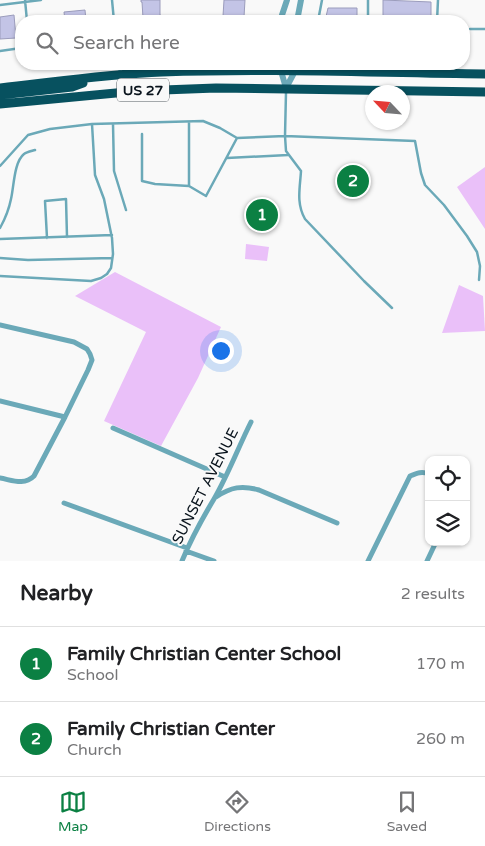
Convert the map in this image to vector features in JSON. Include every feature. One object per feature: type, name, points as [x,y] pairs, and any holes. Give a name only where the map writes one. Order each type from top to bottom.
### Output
[{"type":"highway","name":"US 27","points":[[0,88],[120,75],[223,70]]},
{"type":"highway","name":"US 27","points":[[358,70],[485,74]]},
{"type":"highway","points":[[0,95],[72,86],[105,77]]},
{"type":"highway","name":"US 27","points":[[0,104],[136,91],[216,88],[485,92]]},
{"type":"street","points":[[282,15],[287,0]]},
{"type":"street","points":[[298,15],[301,0]]},
{"type":"street","points":[[281,70],[286,88]]},
{"type":"street","points":[[286,88],[294,70]]},
{"type":"street","points":[[0,325],[74,342],[87,349],[92,360],[38,471],[30,480],[23,482],[0,478]]},
{"type":"street","points":[[0,402],[65,418]]},
{"type":"street","name":"SUNSET AVENUE","points":[[182,561],[198,526],[225,477],[250,422]]},
{"type":"street","points":[[113,428],[225,477]]},
{"type":"street","points":[[368,561],[410,476],[418,472],[425,472]]},
{"type":"street","points":[[214,499],[227,490],[250,488],[259,490],[337,523]]},
{"type":"street","points":[[64,502],[214,561]]},
{"type":"street","points":[[427,561],[434,546]]},
{"type":"lane","points":[[0,5],[41,0]]},
{"type":"lane","points":[[112,0],[113,15]]},
{"type":"lane","points":[[319,15],[322,0]]},
{"type":"lane","points":[[368,0],[368,15]]},
{"type":"lane","points":[[437,15],[438,0]]},
{"type":"lane","points":[[25,1],[26,15]]},
{"type":"lane","points":[[470,29],[485,30]]},
{"type":"lane","points":[[0,51],[15,49]]},
{"type":"lane","points":[[119,70],[120,75]]},
{"type":"lane","points":[[286,88],[286,151],[301,171],[298,202],[300,211],[364,281],[392,308]]},
{"type":"lane","points":[[0,166],[28,135],[50,129],[92,124],[203,121],[238,138],[285,136],[415,141],[425,185],[444,205],[477,252],[480,266],[479,280]]},
{"type":"lane","points":[[189,122],[189,186]]},
{"type":"lane","points":[[0,276],[91,281],[101,278],[111,268],[112,236],[104,199],[95,175],[92,124]]},
{"type":"lane","points":[[113,124],[114,171],[126,210]]},
{"type":"lane","points":[[142,134],[142,181],[155,184],[189,186],[206,196],[238,138]]},
{"type":"lane","points":[[0,228],[11,200],[19,160],[25,153],[35,150]]},
{"type":"lane","points":[[227,158],[288,155]]},
{"type":"lane","points":[[47,238],[45,201],[66,199],[67,237]]},
{"type":"lane","points":[[0,239],[112,236]]},
{"type":"lane","points":[[0,258],[28,260],[112,258]]},
{"type":"shaded area","points":[[485,167],[485,229],[457,187]]},
{"type":"shaded area","points":[[246,244],[269,247],[267,261],[245,259]]},
{"type":"shaded area","points":[[115,272],[221,327],[198,378],[161,446],[104,421],[146,332],[75,296]]},
{"type":"shaded area","points":[[459,285],[483,296],[485,331],[442,333]]},
{"type":"building","points":[[141,0],[160,0],[160,15],[143,15]]},
{"type":"building","points":[[224,0],[245,0],[244,15],[223,15]]},
{"type":"building","points":[[383,0],[431,2],[431,15],[383,15]]},
{"type":"building","points":[[328,8],[357,8],[357,15],[326,15]]},
{"type":"building","points":[[85,10],[85,15],[64,15],[64,12]]},
{"type":"building","points":[[14,15],[15,38],[0,39],[0,17]]},
{"type":"place","name":"Family Christian Center","points":[[353,181]]},
{"type":"place","name":"Family Christian Center School","points":[[262,215]]}]
